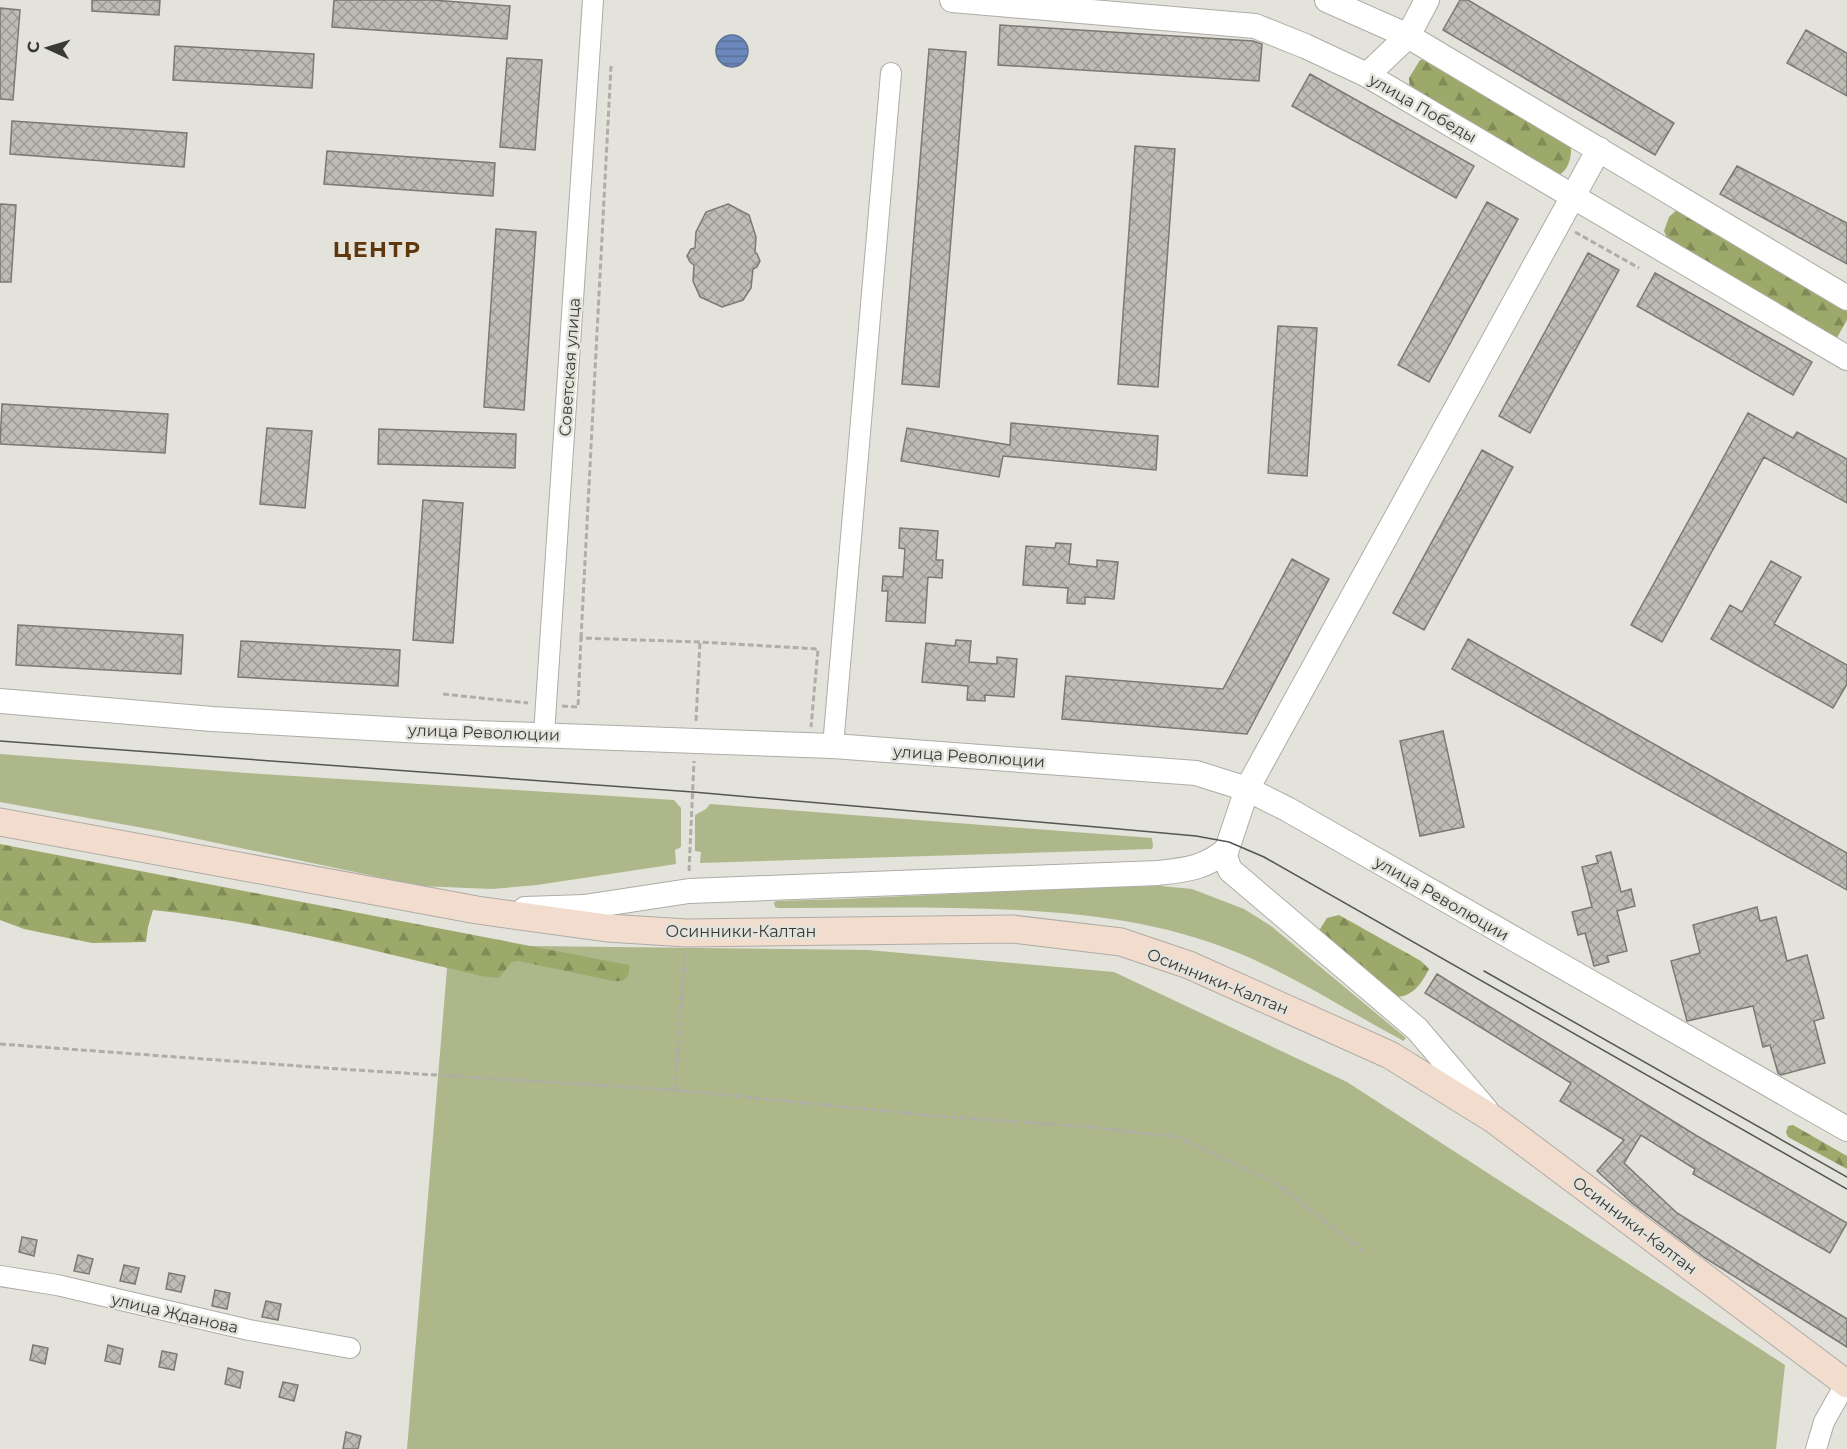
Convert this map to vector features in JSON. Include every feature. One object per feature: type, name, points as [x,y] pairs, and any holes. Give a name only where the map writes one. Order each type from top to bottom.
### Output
[{"type":"main road","name":"Осинники-Калтан","points":[[0,822],[477,910],[608,928],[687,933],[1012,929],[1121,942],[1189,965],[1390,1055],[1494,1119],[1847,1384]]},
{"type":"street","name":"Советская улица","points":[[544,734],[593,0]]},
{"type":"street","name":"улица Победы","points":[[952,0],[1255,26],[1367,75],[1847,358]]},
{"type":"street","points":[[1327,0],[1408,36],[1847,298]]},
{"type":"street","points":[[1367,75],[1408,36],[1427,0]]},
{"type":"street","points":[[834,739],[891,73]]},
{"type":"street","points":[[1494,1119],[1417,1029],[1230,870],[1225,856],[1246,789],[1599,149]]},
{"type":"street","name":"улица Революции","points":[[0,701],[212,719],[423,731],[695,741],[834,739],[1196,773],[1246,789],[1298,815],[1847,1129]]},
{"type":"street","points":[[477,910],[584,907],[689,891],[1158,873],[1206,865],[1227,849]]},
{"type":"street","name":"улица Жданова","points":[[0,1276],[57,1285],[249,1330],[350,1348]]},
{"type":"street","points":[[1816,1449],[1824,1422],[1847,1384]]},
{"type":"path","points":[[443,694],[578,707],[611,66]]},
{"type":"path","points":[[1558,222],[1639,268]]},
{"type":"path","points":[[581,638],[818,649],[811,734],[834,739]]},
{"type":"path","points":[[689,891],[700,642]]},
{"type":"path","points":[[675,1090],[687,933]]},
{"type":"path","points":[[0,1044],[340,1069],[675,1090],[937,1116],[1090,1127],[1177,1137],[1274,1182],[1364,1251]]},
{"type":"green space","points":[[1420,60],[1429,60],[1570,142],[1571,152],[1565,170],[1557,176],[1410,91],[1409,78]]},
{"type":"green space","points":[[1680,207],[1847,304],[1847,320],[1835,341],[1669,242],[1664,231],[1669,217]]},
{"type":"green space","points":[[0,754],[247,773],[674,800],[681,808],[681,847],[675,850],[676,864],[537,885],[492,889],[421,886],[160,831],[0,802]]},
{"type":"green space","points":[[710,804],[1152,838],[1153,846],[1152,849],[700,863],[701,852],[695,851],[695,815]]},
{"type":"green space","points":[[0,844],[629,965],[629,973],[624,980],[613,981],[518,961],[512,962],[499,978],[481,976],[277,929],[153,910],[146,942],[92,943],[24,929],[0,920]]},
{"type":"green space","points":[[1160,886],[1192,889],[1244,909],[1271,926],[1406,1038],[1403,1041],[1299,982],[1236,952],[1202,940],[1133,922],[1063,913],[991,909],[778,908],[774,903],[776,901]]},
{"type":"green space","points":[[1339,915],[1421,961],[1429,969],[1416,989],[1407,995],[1395,997],[1325,944],[1320,929],[1327,918]]},
{"type":"green space","points":[[449,945],[868,950],[1114,972],[1347,1082],[1785,1365],[1776,1449],[407,1449]]},
{"type":"green space","points":[[1793,1125],[1847,1156],[1847,1169],[1788,1137],[1786,1132],[1788,1126]]},
{"type":"water","points":[[732,35],[744,39],[748,51],[744,63],[732,67],[720,63],[716,51],[720,39]]},
{"type":"building","points":[[92,0],[160,0],[159,15],[92,11]]},
{"type":"building","points":[[334,0],[432,0],[510,6],[507,39],[332,27]]},
{"type":"building","points":[[1460,0],[1468,0],[1674,123],[1655,155],[1443,30]]},
{"type":"building","points":[[0,8],[20,10],[13,100],[0,99]]},
{"type":"building","points":[[1000,25],[1253,41],[1262,44],[1259,81],[998,65]]},
{"type":"building","points":[[1806,30],[1847,53],[1847,96],[1787,63]]},
{"type":"building","points":[[175,46],[314,54],[312,88],[173,80]]},
{"type":"building","points":[[929,49],[966,52],[939,387],[902,384]]},
{"type":"building","points":[[507,58],[542,60],[535,150],[500,147]]},
{"type":"building","points":[[1310,74],[1474,166],[1456,198],[1292,106]]},
{"type":"building","points":[[12,121],[187,133],[184,167],[10,154]]},
{"type":"building","points":[[1135,146],[1175,149],[1158,387],[1118,384]]},
{"type":"building","points":[[327,151],[495,163],[493,196],[324,184]]},
{"type":"building","points":[[1737,166],[1847,223],[1847,264],[1720,194]]},
{"type":"building","points":[[1487,202],[1518,219],[1429,382],[1398,365]]},
{"type":"building","points":[[0,204],[16,205],[11,282],[0,282]]},
{"type":"building","points":[[728,204],[749,215],[756,237],[755,252],[760,261],[753,269],[751,288],[743,300],[722,307],[700,297],[693,281],[694,265],[687,256],[691,249],[695,248],[696,232],[706,212]]},
{"type":"building","points":[[496,229],[536,232],[524,410],[484,407]]},
{"type":"building","points":[[1588,253],[1619,270],[1530,433],[1499,416]]},
{"type":"building","points":[[1655,273],[1812,362],[1793,395],[1637,306]]},
{"type":"building","points":[[1278,326],[1317,328],[1307,476],[1268,473]]},
{"type":"building","points":[[2,404],[168,414],[165,453],[0,444]]},
{"type":"building","points":[[1748,413],[1793,438],[1797,432],[1847,459],[1847,503],[1764,457],[1662,642],[1631,625]]},
{"type":"building","points":[[1011,423],[1158,436],[1156,470],[1003,456],[999,477],[901,461],[907,428],[1010,445]]},
{"type":"building","points":[[267,428],[312,431],[305,508],[260,504]]},
{"type":"building","points":[[379,429],[516,434],[515,468],[378,464]]},
{"type":"building","points":[[1482,450],[1513,467],[1424,630],[1393,613]]},
{"type":"building","points":[[423,500],[463,503],[453,643],[413,640]]},
{"type":"building","points":[[900,528],[938,531],[936,560],[943,560],[942,578],[928,577],[925,623],[886,621],[888,591],[882,591],[883,576],[903,577],[905,549],[899,548]]},
{"type":"building","points":[[1056,543],[1071,544],[1069,564],[1097,567],[1097,560],[1118,562],[1114,599],[1085,597],[1085,604],[1067,603],[1068,588],[1023,585],[1026,546],[1055,548]]},
{"type":"building","points":[[1292,559],[1329,579],[1247,734],[1062,719],[1066,676],[1223,689]]},
{"type":"building","points":[[1771,561],[1801,577],[1774,624],[1847,665],[1847,684],[1833,708],[1711,639],[1730,605],[1742,612]]},
{"type":"building","points":[[18,625],[183,635],[181,674],[16,665]]},
{"type":"building","points":[[1468,639],[1847,853],[1847,890],[1452,669]]},
{"type":"building","points":[[956,640],[971,641],[969,662],[997,664],[997,657],[1017,659],[1014,697],[985,695],[985,701],[967,700],[968,686],[922,682],[926,643],[955,646]]},
{"type":"building","points":[[241,641],[400,650],[398,686],[238,677]]},
{"type":"building","points":[[1443,731],[1464,827],[1420,836],[1400,741]]},
{"type":"building","points":[[1611,852],[1621,892],[1631,889],[1635,906],[1617,911],[1627,951],[1607,956],[1609,962],[1594,966],[1585,933],[1578,935],[1572,912],[1592,907],[1582,867],[1598,863],[1596,856]]},
{"type":"building","points":[[1757,907],[1760,921],[1776,917],[1787,961],[1807,955],[1824,1018],[1814,1021],[1825,1063],[1781,1075],[1778,1073],[1770,1045],[1763,1047],[1753,1006],[1687,1021],[1671,961],[1700,953],[1693,925]]},
{"type":"building","points":[[1437,974],[1697,1136],[1847,1223],[1830,1253],[1693,1174],[1695,1169],[1641,1135],[1624,1163],[1677,1213],[1847,1319],[1847,1347],[1705,1258],[1632,1203],[1597,1171],[1624,1140],[1560,1101],[1571,1083],[1425,993]]},
{"type":"building","points":[[22,1237],[37,1240],[34,1256],[19,1252]]},
{"type":"building","points":[[78,1255],[93,1259],[89,1274],[74,1271]]},
{"type":"building","points":[[124,1265],[139,1268],[135,1284],[120,1281]]},
{"type":"building","points":[[169,1273],[185,1276],[181,1292],[166,1289]]},
{"type":"building","points":[[215,1290],[230,1293],[227,1309],[212,1306]]},
{"type":"building","points":[[266,1301],[281,1304],[278,1320],[262,1317]]},
{"type":"building","points":[[33,1345],[48,1348],[45,1364],[30,1360]]},
{"type":"building","points":[[108,1345],[123,1349],[120,1364],[105,1361]]},
{"type":"building","points":[[162,1351],[177,1354],[174,1370],[159,1367]]},
{"type":"building","points":[[228,1368],[243,1372],[240,1388],[225,1384]]},
{"type":"building","points":[[283,1382],[298,1385],[294,1401],[279,1397]]},
{"type":"building","points":[[346,1432],[361,1436],[358,1449],[343,1449]]},
{"type":"tram line","points":[[0,741],[693,792],[1196,836],[1229,842],[1264,857],[1847,1189]]},
{"type":"tram line","points":[[1484,971],[1847,1177]]},
{"type":"district","name":"ЦЕНТР","points":[[377,249]]}]
